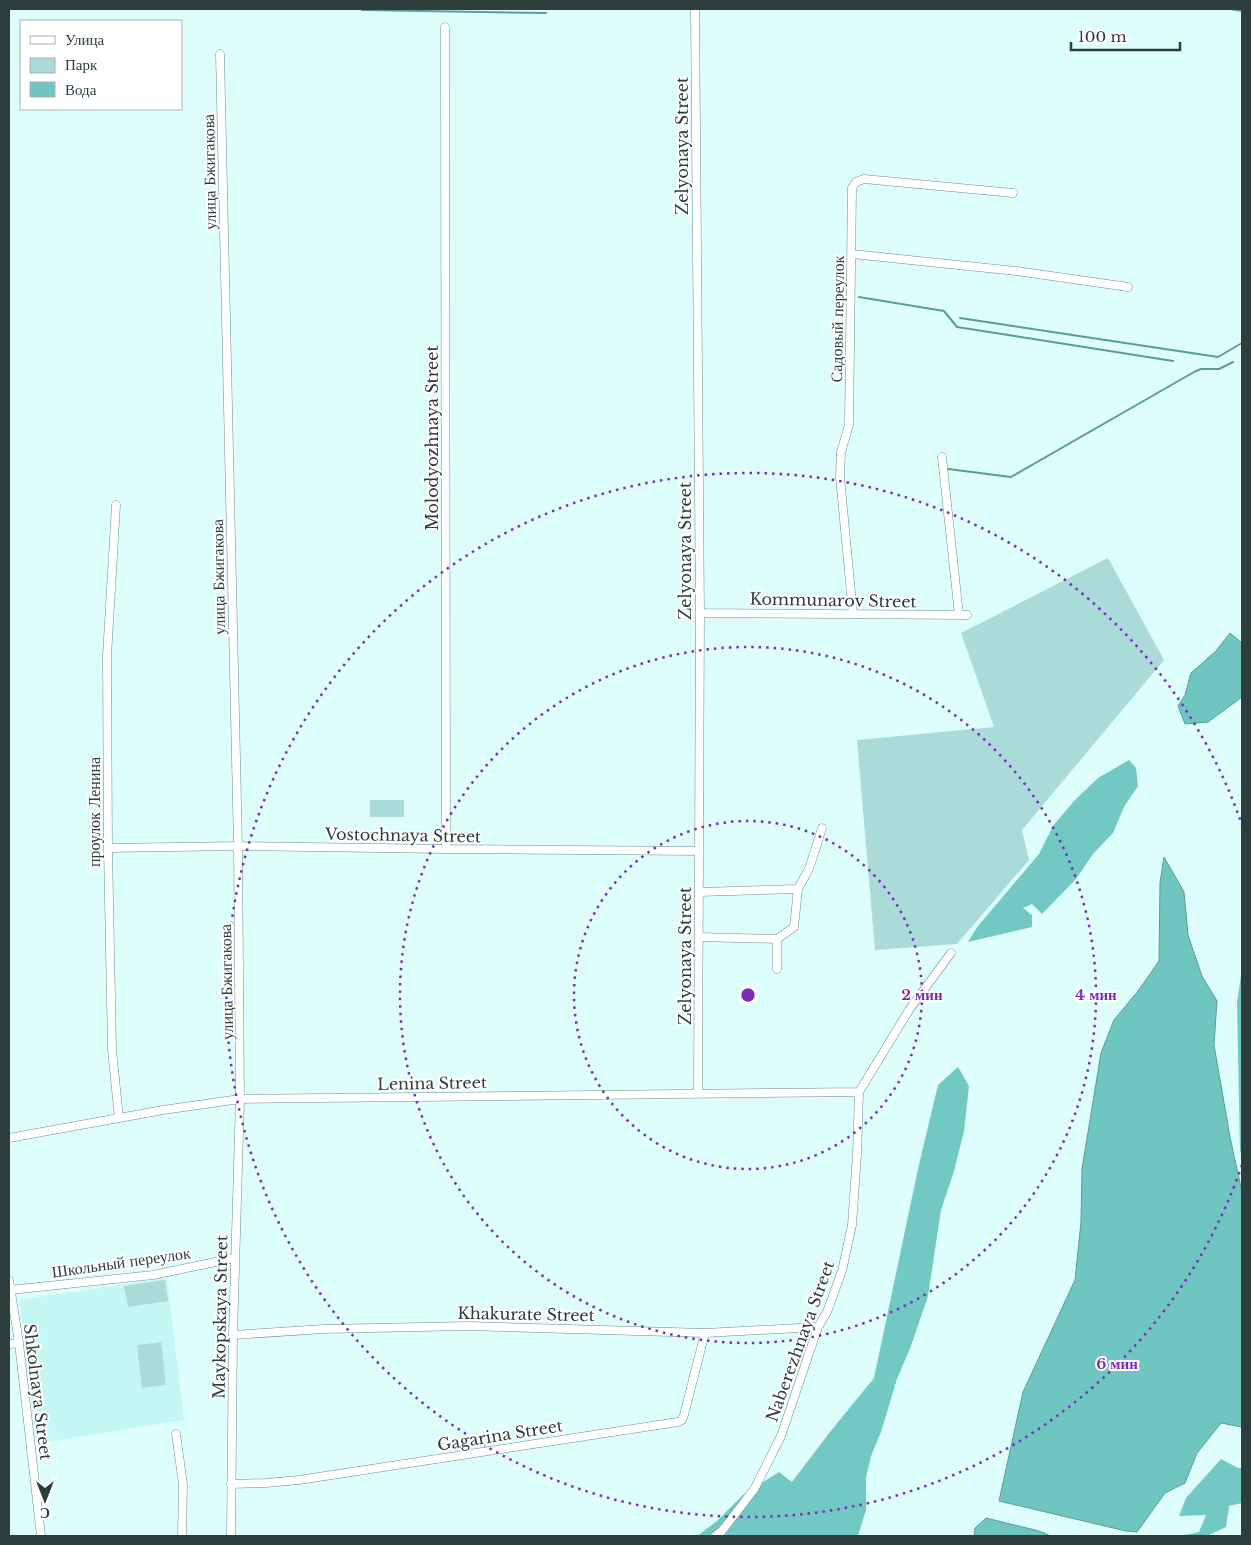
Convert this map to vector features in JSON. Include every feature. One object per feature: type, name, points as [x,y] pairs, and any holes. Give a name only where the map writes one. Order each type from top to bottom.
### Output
[{"type":"street","name":"Zelyonaya Street","points":[[695,9],[700,613],[698,1093]]},
{"type":"street","name":"Molodyozhnaya Street","points":[[445,28],[446,849]]},
{"type":"street","name":"улица Бжигакова","points":[[220,54],[238,846],[240,1099]]},
{"type":"street","name":"Садовый переулок","points":[[853,614],[840,477],[841,452],[849,425],[852,188],[856,182],[864,180],[1013,193]]},
{"type":"street","points":[[852,254],[1016,271],[1128,287]]},
{"type":"street","name":"Kommunarov Street","points":[[700,613],[963,615],[942,458]]},
{"type":"street","name":"проулок Ленина","points":[[116,505],[107,656],[112,1050],[119,1118]]},
{"type":"street","points":[[699,937],[777,939],[794,927],[798,889],[808,869],[822,828]]},
{"type":"street","name":"Vostochnaya Street","points":[[108,848],[238,846],[699,851]]},
{"type":"street","points":[[700,892],[798,889]]},
{"type":"street","points":[[777,939],[777,969]]},
{"type":"street","name":"Naberezhnaya Street","points":[[715,1536],[722,1531],[755,1488],[781,1436],[818,1326],[827,1312],[842,1271],[852,1225],[859,1092],[909,1010],[951,953]]},
{"type":"street","name":"Lenina Street","points":[[9,1138],[164,1110],[240,1099],[859,1092]]},
{"type":"street","name":"Maykopskaya Street","points":[[232,1536],[233,1335],[240,1099]]},
{"type":"street","name":"Школьный переулок","points":[[10,1290],[153,1275],[235,1258]]},
{"type":"street","name":"Shkolnaya Street","points":[[9,1280],[19,1343],[42,1536]]},
{"type":"street","name":"Khakurate Street","points":[[233,1335],[324,1329],[469,1326],[705,1333],[818,1326]]},
{"type":"street","name":"Gagarina Street","points":[[231,1484],[299,1480],[678,1422],[682,1420],[684,1415],[705,1333]]},
{"type":"street","points":[[9,1344],[19,1343]]},
{"type":"street","points":[[176,1434],[183,1484],[182,1536]]},
{"type":"shaded area","points":[[1129,760],[1136,768],[1138,786],[1124,807],[1113,833],[1093,854],[1076,879],[1042,914],[1032,904],[1023,908],[1032,915],[1032,927],[968,942],[978,926],[1039,854],[1053,826],[1074,801],[1098,778]]},
{"type":"shaded area","points":[[1242,968],[1242,1157],[1240,1150],[1237,1003]]},
{"type":"shaded area","points":[[958,1067],[969,1086],[964,1131],[954,1171],[941,1210],[928,1296],[871,1456],[866,1478],[866,1510],[858,1536],[697,1536],[717,1521],[743,1495],[779,1472],[792,1482],[874,1378],[918,1169],[938,1085]]},
{"type":"shaded area","points":[[167,1278],[184,1420],[36,1444],[19,1300]]},
{"type":"shaded area","points":[[1221,1459],[1238,1468],[1242,1468],[1242,1503],[1229,1506],[1226,1527],[1207,1536],[1179,1536],[1199,1532],[1206,1515],[1179,1516],[1186,1498]]},
{"type":"green space","points":[[1108,558],[1164,660],[1022,830],[1029,860],[957,944],[875,950],[857,740],[994,727],[961,633]]},
{"type":"green space","points":[[370,800],[404,800],[404,817],[370,817]]},
{"type":"green space","points":[[165,1280],[168,1301],[128,1307],[124,1286]]},
{"type":"green space","points":[[161,1342],[166,1385],[142,1388],[137,1345]]},
{"type":"water","points":[[1230,633],[1242,643],[1242,697],[1208,722],[1185,724],[1178,706],[1185,695],[1191,673],[1216,651]]},
{"type":"water","points":[[1164,857],[1184,892],[1188,935],[1202,976],[1217,1001],[1214,1045],[1242,1192],[1242,1427],[1221,1423],[1197,1453],[1185,1483],[1165,1493],[1137,1532],[999,1501],[1023,1392],[1075,1280],[1081,1222],[1082,1169],[1101,1053],[1114,1020],[1159,961],[1160,883]]},
{"type":"water","points":[[986,1518],[1039,1531],[1051,1536],[974,1536],[975,1528]]},
{"type":"waterway","points":[[362,9],[546,13]]},
{"type":"waterway","points":[[1231,9],[1242,11]]},
{"type":"waterway","points":[[859,297],[944,311],[957,327],[1173,361]]},
{"type":"waterway","points":[[960,318],[1218,357],[1242,343]]},
{"type":"waterway","points":[[948,469],[1011,477],[1194,372],[1201,369],[1219,369],[1233,362]]}]
